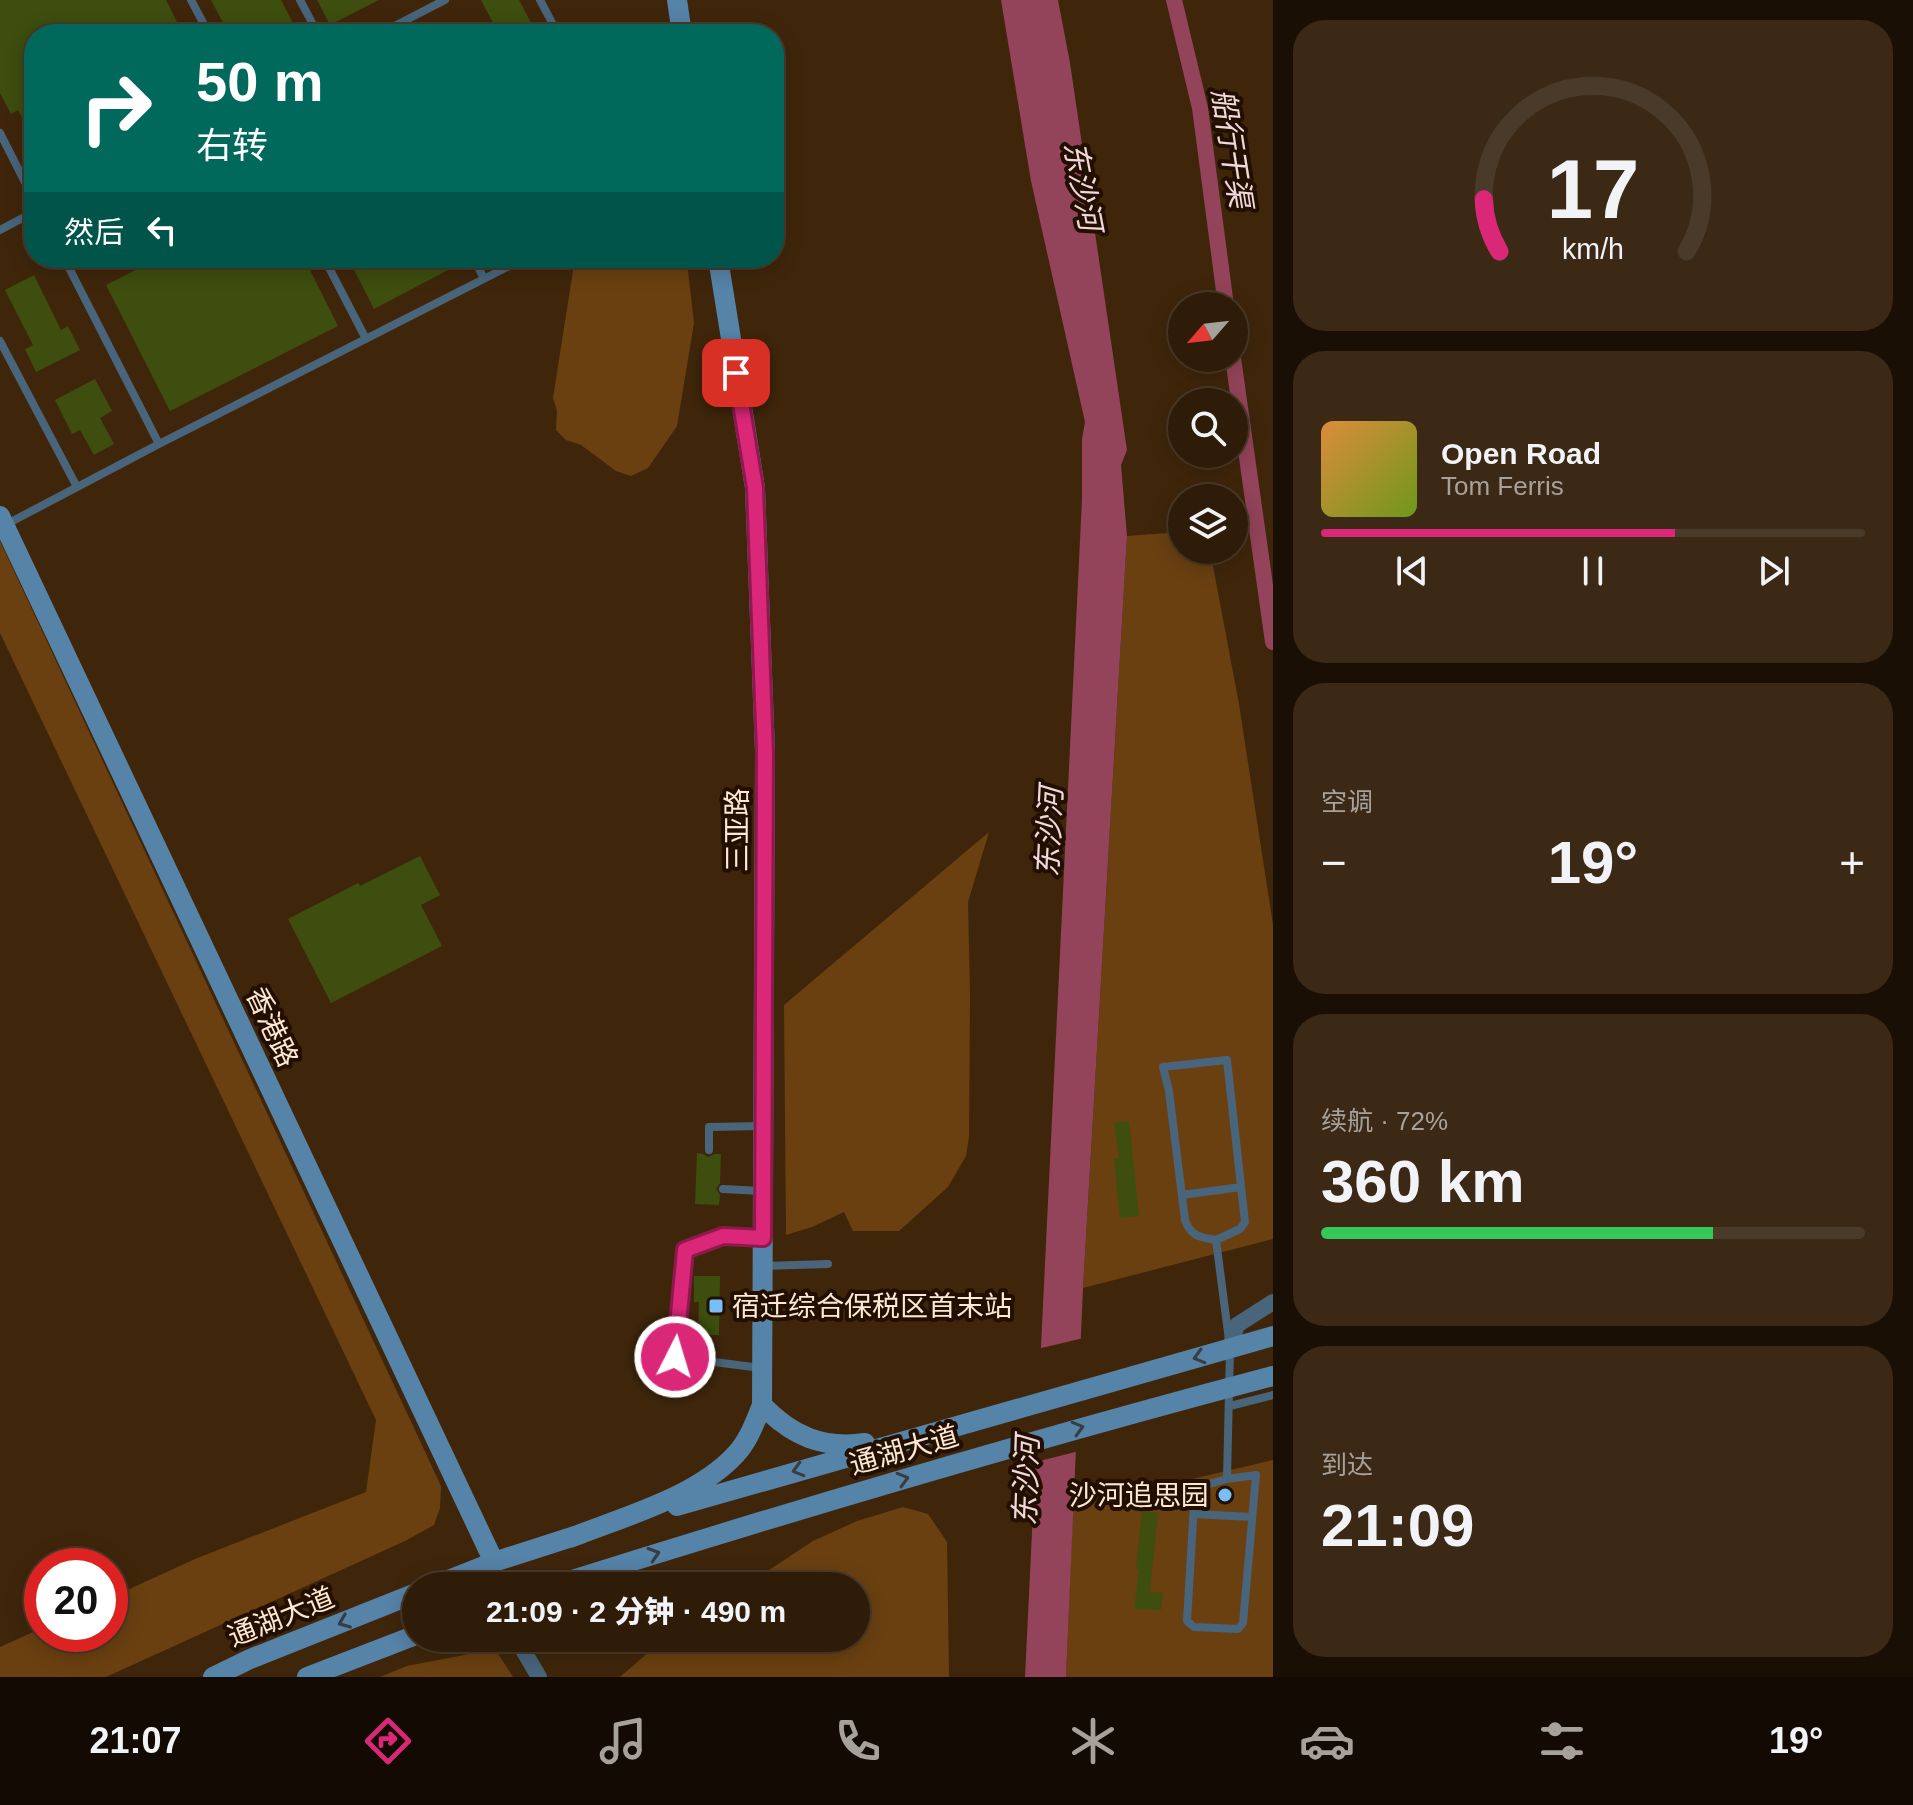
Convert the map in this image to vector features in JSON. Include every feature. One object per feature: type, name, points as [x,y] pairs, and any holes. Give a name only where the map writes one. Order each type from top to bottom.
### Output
[{"type":"street","points":[[677,0],[681,24]]},
{"type":"street","name":"三亚路","points":[[720,268],[755,488],[765,752],[762,1405]]},
{"type":"street","name":"香港路","points":[[2,520],[494,1562]]},
{"type":"street","points":[[1230,1348],[1237,1325],[1273,1302]]},
{"type":"street","points":[[1230,1348],[1273,1336]]},
{"type":"street","name":"通湖大道","points":[[469,1572],[570,1538],[920,1435],[1230,1348]]},
{"type":"street","name":"通湖大道","points":[[598,1572],[776,1516],[1126,1415],[1230,1397],[1273,1376]]},
{"type":"street","points":[[570,1538],[697,1485],[737,1454],[750,1435],[762,1405],[790,1428],[811,1440],[832,1444],[856,1444],[920,1435]]},
{"type":"street","points":[[494,1562],[494,1572]]},
{"type":"street","name":"通湖大道","points":[[213,1677],[250,1659],[402,1599]]},
{"type":"street","points":[[307,1677],[402,1640]]},
{"type":"street","points":[[524,1652],[539,1677]]},
{"type":"lane","points":[[191,0],[204,24]]},
{"type":"lane","points":[[300,0],[313,24]]},
{"type":"lane","points":[[398,24],[445,0]]},
{"type":"lane","points":[[540,0],[553,24]]},
{"type":"lane","points":[[0,133],[24,180]]},
{"type":"lane","points":[[0,230],[24,217]]},
{"type":"lane","points":[[69,268],[159,444]]},
{"type":"lane","points":[[329,268],[366,339]]},
{"type":"lane","points":[[479,268],[484,279]]},
{"type":"lane","points":[[2,520],[77,487],[505,268]]},
{"type":"lane","points":[[0,341],[77,487]]},
{"type":"lane","points":[[1227,1060],[1245,1222],[1240,1229],[1216,1240],[1196,1236],[1188,1230],[1182,1195],[1169,1091],[1163,1067],[1227,1060]]},
{"type":"lane","points":[[709,1150],[709,1127],[763,1126]]},
{"type":"lane","points":[[1182,1195],[1241,1187]]},
{"type":"lane","points":[[723,1189],[763,1191]]},
{"type":"lane","points":[[762,1368],[675,1357],[685,1250],[723,1236],[763,1238]]},
{"type":"lane","points":[[1216,1240],[1230,1348],[1227,1479]]},
{"type":"lane","points":[[763,1267],[828,1264]]},
{"type":"lane","points":[[1230,1397],[1273,1395]]},
{"type":"lane","points":[[1256,1475],[1243,1623],[1238,1629],[1194,1627],[1187,1621],[1195,1488],[1227,1479],[1256,1475]]},
{"type":"lane","points":[[1194,1514],[1252,1517]]},
{"type":"shaded area","points":[[573,268],[686,268],[694,323],[677,426],[648,468],[631,476],[616,471],[581,445],[566,440],[556,430],[557,411],[553,398]]},
{"type":"shaded area","points":[[1168,533],[1168,564],[1213,564],[1239,704],[1273,925],[1273,1239],[1083,1288],[1127,536]]},
{"type":"shaded area","points":[[0,541],[441,1486],[440,1508],[434,1525],[106,1677],[0,1677],[0,1647],[24,1636],[24,1652],[128,1652],[128,1590],[195,1559],[366,1492],[376,1420],[0,633]]},
{"type":"shaded area","points":[[989,832],[968,902],[969,1137],[966,1156],[948,1187],[899,1231],[853,1231],[844,1212],[786,1235],[784,1005]]},
{"type":"shaded area","points":[[1273,1460],[1273,1677],[1066,1677],[1073,1507]]},
{"type":"shaded area","points":[[903,1507],[928,1514],[947,1542],[949,1677],[620,1677],[649,1652],[870,1652],[870,1572],[766,1572],[813,1541],[857,1521]]},
{"type":"shaded area","points":[[479,1652],[497,1652],[513,1677],[380,1677],[407,1666]]},
{"type":"water","name":"东沙河","points":[[1001,0],[1058,0],[1127,450],[1121,465],[1127,536],[1083,1288],[1066,1677],[1025,1677],[1085,422],[1031,181]]},
{"type":"pier","points":[[1084,1338],[1079,1451],[1032,1463],[1037,1349]]},
{"type":"building","points":[[0,0],[166,0],[178,24],[24,24],[24,122],[18,110],[11,114],[0,93]]},
{"type":"building","points":[[211,0],[281,0],[293,24],[224,24]]},
{"type":"building","points":[[317,0],[379,0],[332,24]]},
{"type":"building","points":[[481,0],[519,0],[532,24],[494,24]]},
{"type":"building","points":[[139,268],[309,268],[338,326],[170,411],[106,285]]},
{"type":"building","points":[[353,268],[452,268],[374,309]]},
{"type":"building","points":[[34,275],[61,330],[68,326],[80,350],[36,372],[25,349],[33,345],[5,290]]},
{"type":"building","points":[[95,379],[112,411],[100,418],[114,444],[94,455],[80,430],[72,434],[55,400]]},
{"type":"building","points":[[420,856],[440,895],[421,905],[442,946],[331,1003],[288,919]]},
{"type":"building","points":[[1129,1121],[1139,1216],[1120,1218],[1114,1159],[1119,1158],[1114,1123]]},
{"type":"building","points":[[697,1153],[708,1157],[721,1154],[720,1183],[716,1189],[720,1195],[719,1205],[695,1204]]},
{"type":"building","points":[[694,1276],[720,1276],[719,1335],[698,1335],[699,1302],[694,1302]]},
{"type":"building","points":[[1142,1511],[1158,1513],[1150,1592],[1163,1593],[1161,1610],[1134,1609]]},
{"type":"waterway","name":"船行干渠","points":[[1174,0],[1200,108],[1224,292]]},
{"type":"waterway","name":"船行干渠","points":[[1235,372],[1273,642]]},
{"type":"place","name":"宿迁综合保税区首末站","points":[[716,1306]]},
{"type":"place","name":"沙河追思园","points":[[1225,1495]]},
{"type":"route","points":[[675,1357],[685,1250],[723,1236],[763,1238],[765,752],[755,488],[736,373]]}]
